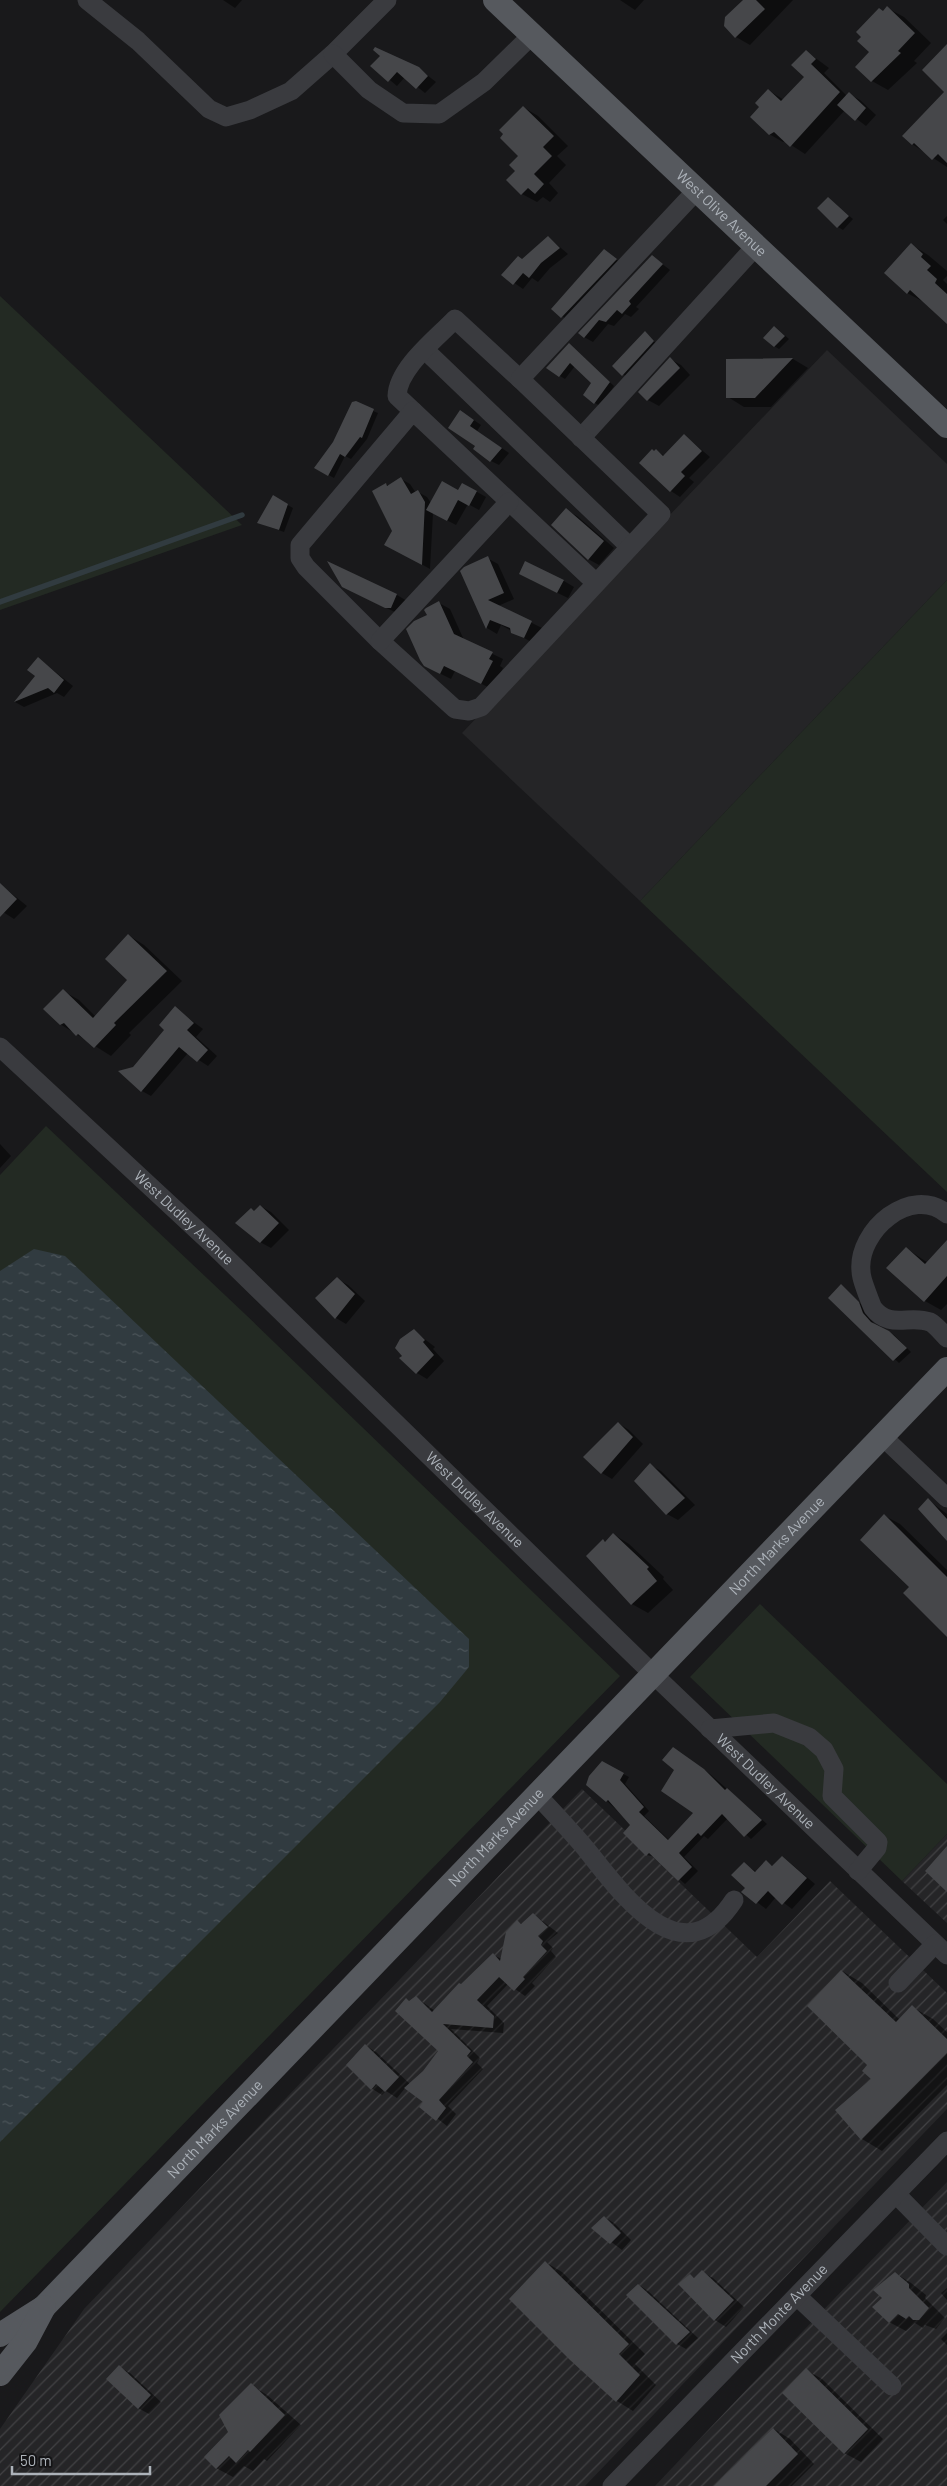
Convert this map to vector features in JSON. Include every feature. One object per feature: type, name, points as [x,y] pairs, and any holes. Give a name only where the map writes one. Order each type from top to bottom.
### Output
[{"type":"main road","name":"West Olive Avenue","points":[[495,0],[947,426]]},
{"type":"main road","name":"North Marks Avenue","points":[[0,2336],[44,2307],[947,1368]]},
{"type":"main road","name":"North Marks Avenue","points":[[0,2374],[26,2341],[44,2307]]},
{"type":"street","points":[[87,0],[138,41],[209,109],[226,117],[250,110],[290,91],[333,54],[387,0]]},
{"type":"street","points":[[333,54],[369,90],[403,113],[440,114],[484,82],[532,35]]},
{"type":"street","points":[[520,379],[696,190]]},
{"type":"street","points":[[581,438],[756,246]]},
{"type":"street","points":[[413,411],[300,545],[300,558],[306,568],[380,641],[455,709],[469,710],[481,708],[661,514],[454,318],[403,374],[398,385],[397,396],[413,411],[509,502],[596,583]]},
{"type":"street","points":[[425,350],[630,547]]},
{"type":"street","points":[[380,641],[509,502]]},
{"type":"street","name":"West Dudley Avenue","points":[[0,1047],[211,1243],[653,1674],[941,1950]]},
{"type":"street","points":[[947,1214],[931,1205],[915,1204],[902,1207],[887,1217],[868,1240],[863,1254],[861,1271],[873,1308],[885,1318],[898,1322],[913,1319],[931,1323],[947,1338]]},
{"type":"street","points":[[882,1436],[947,1498]]},
{"type":"street","points":[[710,1729],[774,1723],[809,1737],[824,1750],[834,1769],[832,1796],[878,1842],[876,1848],[858,1871]]},
{"type":"street","points":[[537,1795],[572,1832],[621,1892],[650,1920],[664,1928],[680,1932],[699,1932],[710,1927],[725,1913],[734,1900]]},
{"type":"street","points":[[898,1983],[941,1950]]},
{"type":"street","name":"North Monte Avenue","points":[[612,2486],[947,2141]]},
{"type":"street","points":[[896,2194],[947,2246]]},
{"type":"street","points":[[797,2296],[892,2386]]},
{"type":"shaded area","points":[[0,296],[242,525],[0,610]]},
{"type":"shaded area","points":[[827,350],[947,464],[947,580],[640,901],[462,733]]},
{"type":"shaded area","points":[[947,580],[947,1192],[640,901]]},
{"type":"shaded area","points":[[46,1126],[245,1314],[620,1676],[0,2312],[0,1175]]},
{"type":"shaded area","points":[[760,1604],[947,1784],[947,1834],[902,1881],[690,1677]]},
{"type":"shaded area","points":[[582,1789],[757,1957],[830,1881],[947,1993],[947,2109],[585,2486],[0,2486],[0,2429],[84,2309]]},
{"type":"shaded area","points":[[947,1834],[947,1923],[902,1881]]},
{"type":"shaded area","points":[[947,2182],[947,2486],[655,2486],[748,2388]]},
{"type":"water","points":[[34,1249],[65,1256],[469,1639],[469,1667],[440,1702],[0,2142],[0,1271]]},
{"type":"building","points":[[743,0],[756,0],[765,9],[735,38],[724,26],[725,17]]},
{"type":"building","points":[[887,6],[915,33],[898,51],[901,53],[871,82],[855,67],[869,52],[857,41],[861,37],[856,32],[879,8],[883,11]]},
{"type":"building","points":[[947,44],[947,163],[938,154],[932,160],[914,143],[912,145],[902,136],[944,92],[922,70]]},
{"type":"building","points":[[375,47],[419,67],[428,76],[416,89],[397,72],[388,82],[370,66],[380,56],[373,50]]},
{"type":"building","points":[[806,50],[816,59],[811,64],[840,92],[790,147],[774,132],[769,135],[750,117],[759,107],[755,103],[768,89],[781,101],[804,77],[791,65]]},
{"type":"building","points":[[849,92],[866,108],[855,121],[837,105]]},
{"type":"building","points":[[523,106],[554,136],[543,147],[552,156],[534,174],[544,184],[535,194],[528,188],[521,195],[506,180],[515,171],[509,165],[518,156],[500,138],[503,134],[499,130]]},
{"type":"building","points":[[828,197],[849,216],[837,228],[817,208]]},
{"type":"building","points":[[548,236],[560,248],[541,263],[529,278],[523,273],[513,285],[501,275],[518,256],[522,259]]},
{"type":"building","points":[[911,243],[923,254],[921,257],[931,266],[927,270],[937,279],[935,283],[947,294],[947,324],[910,290],[907,294],[884,273]]},
{"type":"building","points":[[604,249],[617,259],[561,318],[551,309]]},
{"type":"building","points":[[652,255],[663,264],[629,301],[631,304],[622,314],[617,310],[606,322],[599,320],[584,338],[578,333]]},
{"type":"building","points":[[774,326],[785,336],[774,347],[763,338]]},
{"type":"building","points":[[645,331],[654,341],[622,376],[612,366]]},
{"type":"building","points":[[569,343],[610,382],[594,404],[583,395],[591,383],[570,363],[559,377],[546,368]]},
{"type":"building","points":[[670,357],[680,368],[647,401],[638,392]]},
{"type":"building","points":[[793,358],[755,398],[726,398],[726,359]]},
{"type":"building","points":[[356,401],[374,409],[362,438],[360,437],[345,457],[340,454],[328,476],[314,468],[333,442],[352,402]]},
{"type":"building","points":[[460,410],[474,420],[470,426],[502,448],[490,462],[473,449],[475,446],[448,428]]},
{"type":"building","points":[[684,434],[702,451],[681,472],[685,476],[670,492],[639,463],[652,449],[654,451],[656,449],[663,456]]},
{"type":"building","points":[[401,477],[411,494],[418,490],[425,502],[422,565],[384,545],[392,531],[372,491],[386,483],[387,486]]},
{"type":"building","points":[[442,481],[458,490],[462,483],[477,491],[469,506],[458,500],[447,521],[426,510]]},
{"type":"building","points":[[273,495],[288,504],[279,530],[257,523]]},
{"type":"building","points":[[566,508],[604,541],[588,560],[551,525]]},
{"type":"building","points":[[488,556],[504,593],[488,600],[532,621],[524,638],[511,633],[510,628],[490,620],[486,629],[460,571],[464,567]]},
{"type":"building","points":[[327,561],[397,594],[391,608],[385,608],[342,587]]},
{"type":"building","points":[[525,561],[564,580],[557,593],[519,574]]},
{"type":"building","points":[[439,601],[454,634],[493,652],[489,659],[493,661],[481,684],[444,666],[440,674],[424,666],[420,660],[406,629],[414,621],[427,615],[424,610],[426,608]]},
{"type":"building","points":[[38,657],[64,680],[54,693],[48,688],[14,702],[35,676],[27,670]]},
{"type":"building","points":[[0,883],[17,899],[0,917]]},
{"type":"building","points":[[128,934],[167,971],[114,1023],[116,1025],[94,1048],[78,1034],[76,1036],[64,1023],[60,1025],[43,1009],[63,989],[93,1018],[127,980],[105,959]]},
{"type":"building","points":[[175,1006],[194,1023],[187,1030],[208,1050],[197,1062],[179,1047],[141,1092],[118,1071],[133,1067],[164,1030],[159,1025]]},
{"type":"building","points":[[260,1205],[279,1223],[260,1243],[235,1223],[251,1208],[254,1211]]},
{"type":"building","points":[[947,1240],[947,1276],[924,1302],[886,1268],[906,1247],[925,1264]]},
{"type":"building","points":[[337,1277],[355,1294],[335,1319],[315,1298]]},
{"type":"building","points":[[841,1284],[859,1302],[863,1313],[871,1322],[889,1331],[907,1348],[893,1361],[828,1298]]},
{"type":"building","points":[[414,1329],[425,1340],[423,1342],[434,1355],[416,1374],[399,1358],[402,1356],[395,1348],[400,1339]]},
{"type":"building","points":[[618,1422],[633,1437],[601,1474],[583,1457]]},
{"type":"building","points":[[650,1463],[685,1498],[666,1515],[634,1481]]},
{"type":"building","points":[[928,1498],[947,1519],[947,1541],[918,1509]]},
{"type":"building","points":[[884,1514],[947,1577],[947,1637],[903,1593],[909,1587],[860,1540]]},
{"type":"building","points":[[613,1533],[649,1567],[647,1569],[657,1581],[631,1605],[586,1556],[603,1539],[605,1542]]},
{"type":"building","points":[[673,1747],[704,1769],[725,1790],[727,1788],[762,1820],[744,1837],[722,1814],[701,1836],[698,1833],[679,1853],[692,1867],[678,1881],[649,1853],[646,1856],[623,1833],[630,1825],[608,1800],[606,1802],[586,1785],[589,1776],[602,1761],[624,1773],[620,1780],[644,1807],[639,1812],[668,1840],[693,1813],[661,1791],[674,1770],[662,1760]]},
{"type":"building","points":[[947,1846],[947,1892],[925,1871]]},
{"type":"building","points":[[782,1856],[807,1878],[782,1905],[768,1891],[756,1904],[741,1892],[745,1888],[731,1875],[744,1862],[755,1872],[766,1860],[772,1866]]},
{"type":"building","points":[[533,1913],[548,1927],[538,1936],[543,1941],[541,1945],[547,1951],[523,1977],[525,1979],[514,1991],[499,1977],[477,2000],[494,2016],[493,2028],[443,2024],[471,2051],[467,2056],[473,2062],[439,2100],[446,2108],[436,2121],[419,2107],[423,2102],[404,2088],[423,2071],[438,2051],[395,2011],[406,1998],[409,2001],[416,1996],[432,2012],[459,1983],[461,1984],[493,1953],[500,1961],[506,1932],[517,1920],[521,1924]]},
{"type":"building","points":[[841,1970],[896,2022],[912,2005],[947,2039],[947,2053],[861,2140],[835,2110],[871,2079],[862,2071],[867,2065],[807,2006]]},
{"type":"building","points":[[365,2044],[399,2077],[385,2092],[376,2084],[371,2090],[346,2065]]},
{"type":"building","points":[[604,2216],[621,2233],[610,2244],[591,2228]]},
{"type":"building","points":[[545,2261],[629,2344],[619,2354],[640,2375],[616,2402],[570,2360],[509,2299]]},
{"type":"building","points":[[702,2270],[734,2300],[714,2321],[678,2284],[690,2274],[694,2278]]},
{"type":"building","points":[[895,2272],[909,2284],[909,2288],[929,2308],[919,2320],[913,2320],[909,2316],[906,2319],[898,2314],[889,2323],[872,2307],[882,2298],[873,2290]]},
{"type":"building","points":[[638,2284],[690,2332],[676,2345],[626,2295]]},
{"type":"building","points":[[119,2365],[151,2395],[138,2409],[106,2379]]},
{"type":"building","points":[[806,2368],[868,2429],[844,2454],[782,2393]]},
{"type":"building","points":[[251,2383],[285,2415],[250,2452],[248,2450],[236,2463],[229,2456],[216,2469],[204,2457],[228,2432],[219,2415]]},
{"type":"building","points":[[773,2428],[798,2454],[766,2486],[714,2486]]},
{"type":"waterway","points":[[0,602],[242,515]]}]
